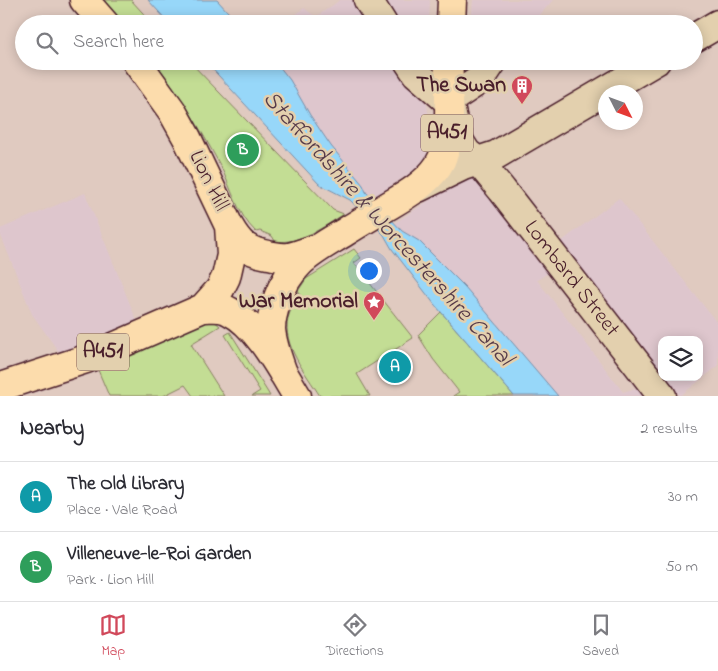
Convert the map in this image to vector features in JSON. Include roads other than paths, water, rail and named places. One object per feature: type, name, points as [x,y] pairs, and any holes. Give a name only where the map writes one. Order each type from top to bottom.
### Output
[{"type":"main road","points":[[84,0],[97,15]]},
{"type":"main road","points":[[451,15],[452,0]]},
{"type":"main road","name":"Lion Hill","points":[[142,70],[172,111],[187,138],[229,226],[231,255],[226,277],[220,289],[202,308]]},
{"type":"main road","name":"A451","points":[[401,198],[430,175],[443,155],[447,132],[449,70]]},
{"type":"main road","points":[[283,373],[271,330],[272,313],[288,276],[315,249],[401,198]]},
{"type":"main road","points":[[229,226],[237,240],[247,248],[259,253],[289,257],[315,249]]},
{"type":"main road","name":"A451","points":[[4,389],[86,359],[202,308],[218,307],[240,318],[259,338],[297,396]]},
{"type":"street","points":[[368,0],[377,15]]},
{"type":"street","points":[[703,33],[718,24]]},
{"type":"street","points":[[414,70],[448,101],[481,79],[487,70]]},
{"type":"street","points":[[401,198],[464,166],[496,155],[641,70]]},
{"type":"street","name":"Lombard Street","points":[[448,101],[460,142],[467,153],[479,162],[502,190],[662,396]]},
{"type":"water","points":[[148,0],[217,0],[231,15],[162,15]]},
{"type":"water","name":"Staffordshire & Worcestershire Canal","points":[[213,70],[282,70],[331,146],[363,185],[366,192],[402,231],[419,241],[465,287],[558,396],[514,396],[435,305],[392,249],[384,235],[350,200],[319,184]]},
{"type":"place","name":"The Swan","points":[[522,105]]},
{"type":"place","name":"Villeneuve-le-Roi Garden","points":[[243,150]]},
{"type":"place","name":"War Memorial","points":[[374,321]]},
{"type":"place","name":"The Old Library","points":[[395,367]]}]
